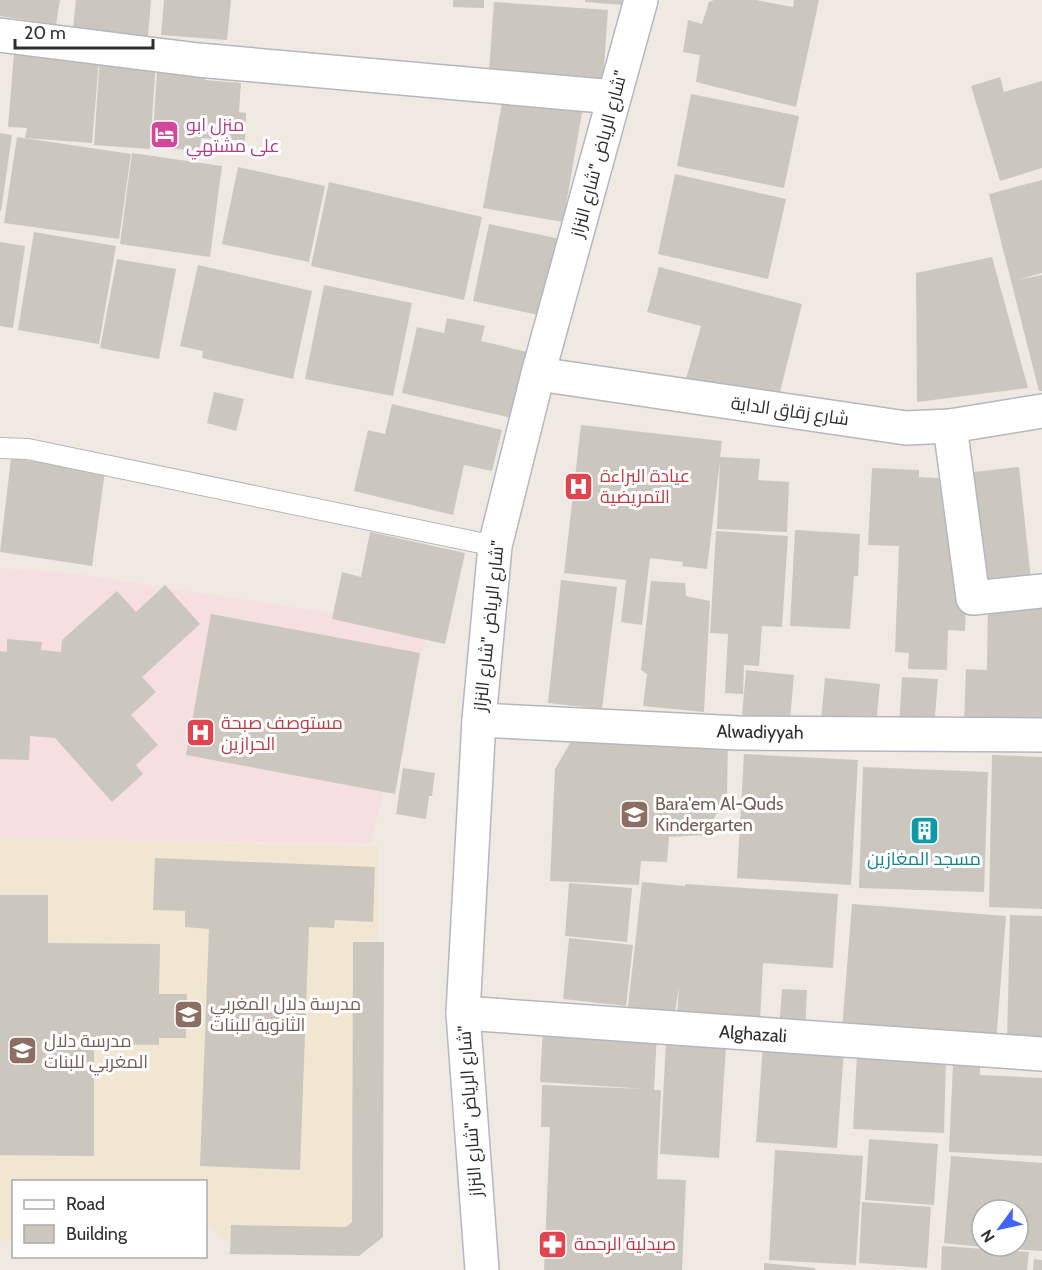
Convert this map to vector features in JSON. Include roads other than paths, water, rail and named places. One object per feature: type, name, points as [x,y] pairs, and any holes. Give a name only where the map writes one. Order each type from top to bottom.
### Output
[{"type":"street","name":"شارع الرياض \"شارع النزاز\"","points":[[482,1270],[463,1013],[479,720],[495,546],[538,374],[641,0]]},
{"type":"street","points":[[0,35],[198,60],[614,97]]},
{"type":"street","name":"شارع زقاق الداية","points":[[538,374],[906,428],[950,426],[1042,411]]},
{"type":"street","points":[[950,426],[974,598],[1042,591]]},
{"type":"street","name":"Alwadiyyah","points":[[479,720],[739,733],[1042,735]]},
{"type":"street","name":"Alghazali","points":[[463,1013],[1042,1054]]},
{"type":"lane","points":[[0,448],[28,449],[495,546]]},
{"type":"place","name":"منزل ابو على مشتهي","points":[[165,135]]},
{"type":"place","name":"عيادة البراءة التمريضية","points":[[579,486]]},
{"type":"place","name":"مستوصف صبحة الحرازين","points":[[200,733]]},
{"type":"place","name":"Bara'em Al-Quds Kindergarten","points":[[634,814]]},
{"type":"place","name":"مسجد المغازين","points":[[924,830]]},
{"type":"place","name":"مدرسة دلال المغربي الثانوية للبنات","points":[[189,1014]]},
{"type":"place","name":"مدرسة دلال المغربي للبنات","points":[[23,1051]]},
{"type":"place","name":"صيدلية الرحمة","points":[[553,1244]]}]
